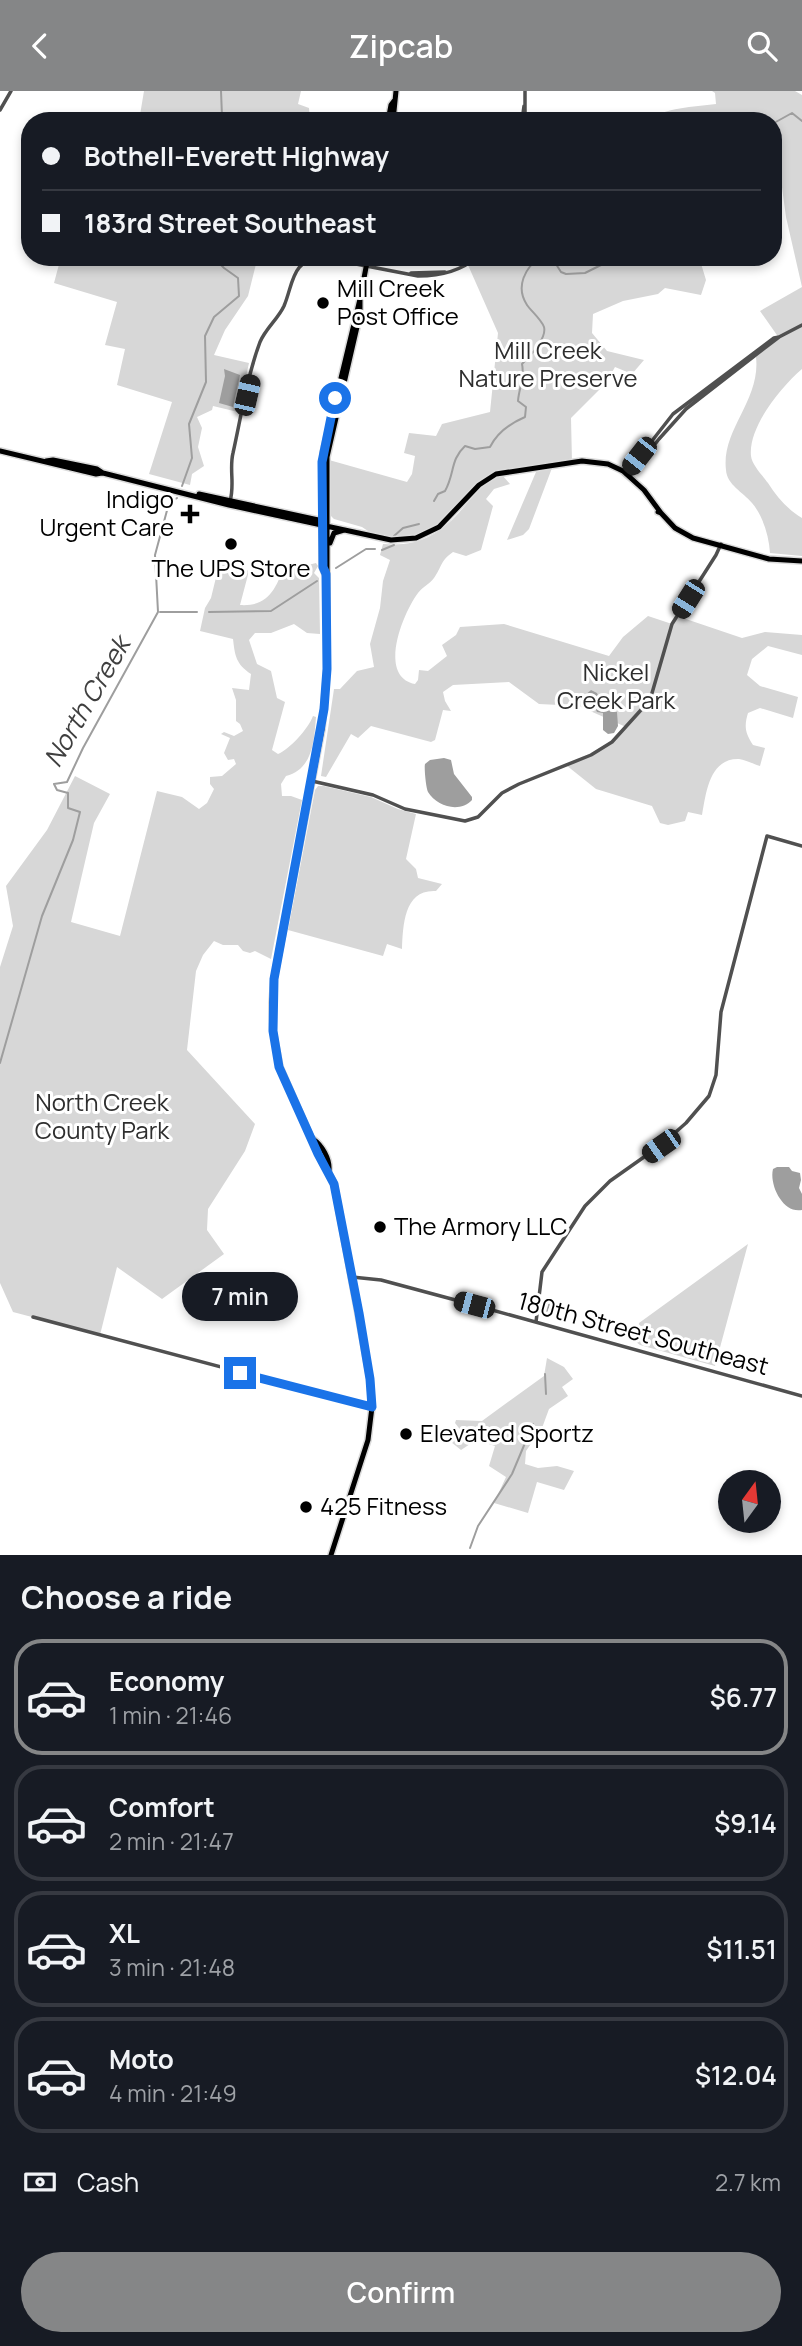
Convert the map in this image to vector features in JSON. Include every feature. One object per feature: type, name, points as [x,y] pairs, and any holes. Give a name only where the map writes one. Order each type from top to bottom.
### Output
[{"type":"main road","points":[[392,112],[396,91]]},
{"type":"main road","points":[[331,1555],[364,1457],[372,1407],[370,1379],[334,1184],[279,1067],[272,1003],[326,689],[328,549],[322,503],[323,453],[338,398],[366,266]]},
{"type":"main road","points":[[326,574],[323,567],[327,464],[337,400],[360,314],[360,299]]},
{"type":"main road","points":[[0,451],[97,470],[391,540],[422,537],[439,527],[486,479],[505,472],[593,461],[608,464],[628,475],[671,524],[700,538],[772,558],[802,561]]},
{"type":"main road","points":[[187,493],[306,517],[324,524]]},
{"type":"main road","points":[[306,517],[317,514],[322,503]]},
{"type":"main road","points":[[328,549],[334,533],[340,530],[351,531]]},
{"type":"main road","points":[[313,1139],[323,1149],[329,1165],[328,1170]]},
{"type":"street","points":[[0,110],[11,91]]},
{"type":"street","points":[[525,91],[525,112]]},
{"type":"street","points":[[230,501],[233,491],[232,460],[255,359],[264,335],[284,306],[294,274],[301,266]]},
{"type":"street","points":[[371,266],[432,276],[443,275],[463,266]]},
{"type":"street","points":[[628,475],[686,409],[779,337],[802,325]]},
{"type":"street","points":[[312,781],[373,795],[405,809],[465,821],[478,817],[502,793],[519,784],[592,755],[612,742],[650,699],[672,624],[721,544]]},
{"type":"street","points":[[536,1322],[542,1272],[585,1206],[610,1181],[661,1146],[686,1123],[709,1096],[716,1075],[721,1012],[767,836],[802,846]]},
{"type":"street","name":"180th Street Southeast","points":[[352,1276],[381,1280],[802,1396]]},
{"type":"street","points":[[33,1317],[372,1407]]},
{"type":"green space","points":[[144,91],[301,91],[298,104],[309,108],[309,112],[140,112]]},
{"type":"green space","points":[[712,91],[795,91],[802,95],[802,287],[782,187],[782,112],[665,112],[716,104],[715,93]]},
{"type":"green space","points":[[59,266],[256,266],[248,296],[225,330],[214,355],[249,363],[238,412],[213,406],[212,410],[197,417],[202,428],[198,447],[204,466],[192,474],[190,485],[149,474],[172,402],[117,385],[125,349],[105,345],[117,302],[54,283]]},
{"type":"green space","name":"Mill Creek Nature Preserve","points":[[468,266],[702,266],[706,280],[701,295],[665,288],[658,294],[623,301],[593,314],[592,333],[607,351],[644,360],[632,374],[615,367],[606,383],[571,418],[572,462],[538,465],[486,479],[450,517],[422,537],[380,539],[362,527],[334,519],[331,516],[329,460],[407,482],[412,474],[415,456],[404,453],[409,433],[436,436],[442,424],[490,412],[498,333]]},
{"type":"green space","points":[[802,287],[802,369],[785,386],[760,420],[751,445],[751,456],[779,498],[802,518],[802,556],[770,553],[767,533],[759,514],[727,475],[726,455],[753,387],[756,357],[779,338],[760,311]]},
{"type":"green space","points":[[552,468],[529,529],[523,535],[507,540],[536,472]]},
{"type":"green space","name":"Nickel Creek Park","points":[[500,475],[510,484],[494,489],[486,499],[493,506],[481,550],[466,556],[453,552],[449,555],[437,574],[412,602],[400,628],[395,657],[397,669],[404,679],[415,684],[419,670],[428,671],[447,656],[442,645],[456,635],[460,627],[504,624],[609,656],[623,637],[648,616],[672,624],[677,616],[742,638],[765,632],[802,635],[802,655],[768,646],[752,659],[747,675],[760,686],[798,697],[793,718],[760,708],[748,713],[748,737],[753,745],[765,748],[760,766],[739,759],[721,764],[711,779],[702,815],[688,812],[685,821],[668,825],[660,823],[652,806],[596,789],[566,765],[598,750],[626,727],[579,706],[539,704],[509,682],[453,685],[443,692],[451,711],[443,710],[435,740],[431,742],[371,726],[358,738],[351,734],[326,777],[321,776],[334,689],[340,689],[357,671],[374,667],[370,644],[390,560],[380,555],[383,544],[418,541],[437,532],[484,485]]},
{"type":"green space","name":"North Creek County Park","points":[[222,560],[231,566],[249,571],[240,605],[250,605],[265,599],[279,580],[285,563],[304,566],[316,563],[318,566],[314,573],[319,578],[320,634],[307,633],[294,624],[271,633],[255,633],[249,640],[257,664],[271,671],[277,698],[285,702],[272,750],[278,754],[288,748],[313,716],[316,717],[313,744],[307,761],[286,776],[281,784],[282,796],[302,800],[271,959],[255,951],[243,951],[238,945],[223,945],[214,941],[203,955],[196,971],[187,1050],[255,1124],[245,1151],[208,1209],[207,1230],[224,1254],[162,1299],[117,1267],[100,1335],[13,1312],[0,1283],[0,967],[13,926],[6,886],[47,830],[75,776],[110,794],[94,823],[71,922],[120,936],[157,791],[182,797],[199,809],[207,803],[214,789],[210,784],[210,777],[222,776],[236,764],[234,759],[228,760],[224,753],[230,738],[221,734],[224,732],[234,736],[243,731],[236,721],[236,700],[232,688],[249,690],[251,674],[237,659],[233,639],[200,631]]},
{"type":"green space","points":[[318,786],[371,797],[416,814],[406,859],[416,869],[418,878],[442,884],[436,891],[425,892],[411,902],[403,930],[402,949],[387,944],[383,956],[288,930],[315,790]]},
{"type":"green space","points":[[748,1244],[715,1366],[636,1342],[639,1323]]},
{"type":"green space","points":[[547,1358],[564,1367],[573,1379],[562,1387],[568,1396],[549,1409],[542,1428],[526,1451],[525,1464],[538,1468],[557,1466],[574,1471],[564,1490],[537,1482],[528,1513],[494,1503],[506,1477],[489,1466],[495,1446],[476,1440],[461,1450],[451,1442],[462,1432],[455,1423],[456,1420],[482,1421],[544,1376]]},
{"type":"shaded area","points":[[224,369],[240,375],[233,407],[219,403]]},
{"type":"shaded area","points":[[591,690],[597,693],[601,703],[617,712],[618,726],[614,733],[608,734],[603,730],[603,713],[597,712],[593,704],[581,704],[583,697]]},
{"type":"shaded area","points":[[430,760],[451,760],[454,774],[472,797],[467,804],[449,807],[428,792],[425,764]]},
{"type":"shaded area","points":[[789,1167],[800,1173],[802,1210],[789,1208],[779,1197],[772,1176],[773,1169]]},
{"type":"waterway","name":"North Creek","points":[[221,91],[222,112]]},
{"type":"waterway","points":[[782,119],[792,113],[802,121]]},
{"type":"waterway","name":"North Creek","points":[[182,486],[192,458],[189,424],[206,382],[205,336],[214,317],[239,296],[238,278],[222,266]]},
{"type":"waterway","points":[[434,501],[438,494],[445,491],[457,456],[465,446],[475,449],[490,447],[505,428],[525,417],[526,407],[518,401],[522,364],[537,347],[544,331],[543,324],[527,305],[522,291],[530,266]]},
{"type":"waterway","points":[[557,266],[566,274],[585,273],[599,266]]},
{"type":"waterway","name":"North Creek","points":[[0,1063],[42,916],[73,840],[80,812],[68,808],[68,793],[57,790],[54,784],[67,782],[158,612],[155,555],[169,503],[177,498]]},
{"type":"waterway","points":[[394,536],[403,528],[419,524]]},
{"type":"waterway","points":[[382,550],[394,545]]},
{"type":"waterway","points":[[336,568],[366,549],[375,549]]},
{"type":"waterway","points":[[209,612],[271,611],[317,581]]},
{"type":"waterway","points":[[160,612],[197,612]]},
{"type":"waterway","points":[[544,1317],[552,1298]]},
{"type":"waterway","points":[[545,1374],[546,1394]]},
{"type":"waterway","points":[[470,1548],[478,1526],[512,1474],[533,1424]]},
{"type":"place","name":"Mill Creek Post Office","points":[[323,303]]},
{"type":"place","name":"Indigo Urgent Care","points":[[190,514]]},
{"type":"place","name":"The UPS Store","points":[[231,544]]},
{"type":"place","name":"The Armory LLC","points":[[380,1227]]},
{"type":"place","name":"Elevated Sportz","points":[[406,1434]]},
{"type":"place","name":"425 Fitness","points":[[306,1507]]},
{"type":"route","points":[[240,1373],[372,1407],[359,1313],[334,1184],[279,1067],[272,1018],[274,979],[322,729],[327,669],[322,462],[335,398]]}]
